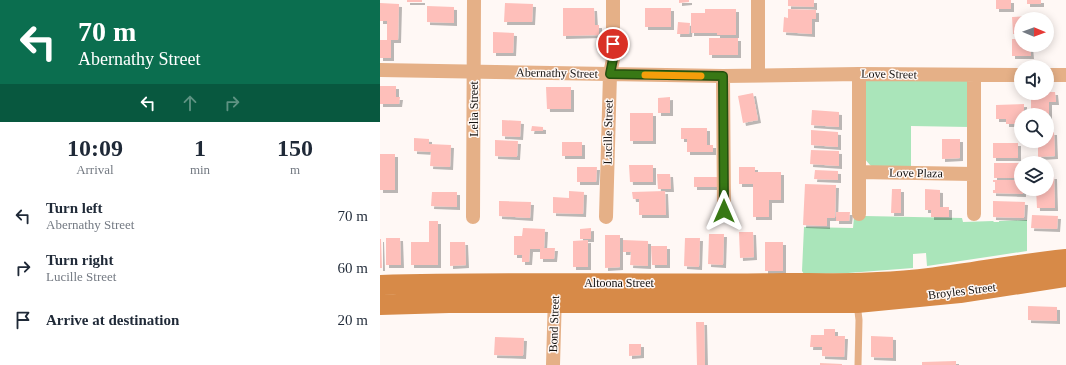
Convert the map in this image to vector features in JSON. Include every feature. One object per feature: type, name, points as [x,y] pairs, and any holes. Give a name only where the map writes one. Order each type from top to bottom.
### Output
[{"type":"main road","name":"Broyles Street","points":[[858,282],[878,282],[958,274],[1066,259]]},
{"type":"main road","name":"Broyles Street","points":[[857,303],[960,292],[1066,277]]},
{"type":"main road","name":"Altoona Street","points":[[380,285],[449,283],[725,284],[858,282]]},
{"type":"main road","name":"Altoona Street","points":[[380,305],[449,303],[857,303]]},
{"type":"street","name":"Lelia Street","points":[[473,217],[474,0]]},
{"type":"street","name":"Lucille Street","points":[[606,217],[610,74],[613,59],[614,0]]},
{"type":"street","points":[[758,0],[758,75]]},
{"type":"street","name":"Abernathy Street","points":[[380,70],[723,76],[758,75]]},
{"type":"street","points":[[859,74],[859,214]]},
{"type":"street","name":"Love Street","points":[[758,75],[1014,75]]},
{"type":"street","points":[[974,75],[974,214]]},
{"type":"street","points":[[1054,75],[1066,75]]},
{"type":"street","points":[[723,76],[724,211]]},
{"type":"street","name":"Love Plaza","points":[[859,172],[973,174]]},
{"type":"street","name":"Bond Street","points":[[553,365],[555,283]]},
{"type":"lane","points":[[857,303],[859,320],[858,365]]},
{"type":"green space","points":[[866,80],[967,80],[970,85],[969,127],[911,126],[911,167],[873,167],[864,158]]},
{"type":"green space","points":[[854,217],[962,218],[963,222],[1027,220],[1027,251],[927,266],[926,253],[913,254],[913,268],[848,273],[804,274],[802,271],[804,227],[853,228]]},
{"type":"building","points":[[407,0],[422,0],[422,2],[407,2]]},
{"type":"building","points":[[679,0],[689,0],[689,2],[679,3]]},
{"type":"building","points":[[788,0],[814,0],[814,7],[788,6]]},
{"type":"building","points":[[996,0],[1011,0],[1011,9],[996,9]]},
{"type":"building","points":[[1027,0],[1041,0],[1041,4],[1027,4]]},
{"type":"building","points":[[380,3],[399,4],[398,40],[391,40],[391,58],[380,58],[380,40],[387,40],[387,21],[380,21]]},
{"type":"building","points":[[505,3],[533,4],[532,22],[504,22]]},
{"type":"building","points":[[427,6],[454,7],[454,23],[427,22]]},
{"type":"building","points":[[563,8],[594,8],[595,25],[599,25],[599,35],[563,36]]},
{"type":"building","points":[[645,8],[671,8],[671,27],[645,27]]},
{"type":"building","points":[[705,9],[736,9],[736,35],[691,33],[691,13],[705,13]]},
{"type":"building","points":[[788,9],[816,10],[816,19],[812,19],[812,34],[783,32],[784,17],[788,18]]},
{"type":"building","points":[[1012,17],[1014,17],[1014,34],[1013,34]]},
{"type":"building","points":[[678,22],[690,23],[689,34],[677,34]]},
{"type":"building","points":[[493,32],[514,33],[513,53],[493,53]]},
{"type":"building","points":[[709,38],[738,38],[738,55],[709,55]]},
{"type":"building","points":[[1012,39],[1014,39],[1014,52],[1031,52],[1031,56],[1012,56]]},
{"type":"building","points":[[380,86],[396,86],[396,97],[400,97],[399,104],[380,104]]},
{"type":"building","points":[[546,87],[571,87],[571,109],[547,109]]},
{"type":"building","points":[[1055,92],[1056,102],[1049,102],[1049,108],[1031,108],[1031,100],[1054,100]]},
{"type":"building","points":[[753,93],[758,120],[743,123],[738,96]]},
{"type":"building","points":[[670,97],[670,113],[658,113],[658,98]]},
{"type":"building","points":[[1024,104],[1024,108],[1014,108],[1014,124],[1006,124],[1006,119],[996,119],[996,105]]},
{"type":"building","points":[[812,110],[839,112],[839,127],[811,125]]},
{"type":"building","points":[[630,113],[653,113],[653,141],[630,141]]},
{"type":"building","points":[[502,120],[521,121],[520,137],[502,136]]},
{"type":"building","points":[[532,126],[543,127],[543,131],[531,131]]},
{"type":"building","points":[[681,128],[707,128],[707,145],[713,145],[713,152],[687,152],[687,139],[681,139]]},
{"type":"building","points":[[811,130],[838,132],[838,147],[811,145]]},
{"type":"building","points":[[1054,132],[1055,156],[1038,156],[1038,148],[1054,148]]},
{"type":"building","points":[[414,138],[429,139],[429,144],[451,145],[450,167],[430,166],[431,152],[414,151]]},
{"type":"building","points":[[942,139],[960,139],[960,158],[942,159]]},
{"type":"building","points":[[495,140],[518,141],[517,157],[495,156]]},
{"type":"building","points":[[562,142],[582,142],[582,156],[562,156]]},
{"type":"building","points":[[993,143],[1014,143],[1014,148],[1018,148],[1018,156],[1014,156],[1014,158],[993,158]]},
{"type":"building","points":[[811,150],[839,151],[839,166],[810,164]]},
{"type":"building","points":[[380,154],[395,154],[395,190],[380,190]]},
{"type":"building","points":[[994,163],[1014,163],[1014,178],[994,178]]},
{"type":"building","points":[[629,165],[653,165],[653,182],[630,182]]},
{"type":"building","points":[[577,167],[597,167],[596,182],[577,182]]},
{"type":"building","points":[[739,167],[755,167],[755,172],[781,172],[781,200],[769,200],[769,217],[753,217],[753,184],[739,184]]},
{"type":"building","points":[[815,170],[838,171],[838,180],[814,179]]},
{"type":"building","points":[[657,174],[670,174],[671,189],[658,189]]},
{"type":"building","points":[[1054,176],[1055,208],[1037,208],[1036,196],[1054,196]]},
{"type":"building","points":[[694,177],[717,177],[717,187],[694,187]]},
{"type":"building","points":[[993,180],[1014,180],[1014,194],[993,193],[993,190],[995,190],[995,182],[993,182]]},
{"type":"building","points":[[805,184],[836,185],[835,218],[827,218],[827,226],[803,225]]},
{"type":"building","points":[[892,189],[901,189],[901,213],[891,213]]},
{"type":"building","points":[[925,189],[940,190],[940,207],[949,207],[949,217],[931,217],[931,210],[925,210]]},
{"type":"building","points":[[569,191],[584,192],[583,214],[553,213],[553,197],[569,198]]},
{"type":"building","points":[[665,191],[666,215],[639,215],[639,199],[633,199],[632,192]]},
{"type":"building","points":[[432,192],[457,192],[457,207],[431,206]]},
{"type":"building","points":[[499,201],[531,202],[530,218],[499,216]]},
{"type":"building","points":[[993,201],[1025,202],[1024,218],[993,217]]},
{"type":"building","points":[[836,212],[850,212],[849,221],[836,221]]},
{"type":"building","points":[[1032,215],[1058,216],[1057,229],[1031,228]]},
{"type":"building","points":[[429,221],[438,221],[438,265],[411,265],[411,242],[429,242]]},
{"type":"building","points":[[523,228],[545,229],[544,248],[555,248],[554,259],[540,259],[540,249],[530,249],[529,262],[522,262],[522,255],[514,255],[514,236],[522,236]]},
{"type":"building","points":[[591,228],[591,239],[580,239],[580,229]]},
{"type":"building","points":[[739,232],[753,232],[754,257],[740,258]]},
{"type":"building","points":[[709,234],[724,234],[723,265],[708,264]]},
{"type":"building","points":[[605,235],[620,235],[620,267],[605,268]]},
{"type":"building","points":[[386,238],[400,238],[401,265],[386,265]]},
{"type":"building","points":[[685,238],[700,238],[699,267],[684,266]]},
{"type":"building","points":[[381,239],[382,268],[380,268]]},
{"type":"building","points":[[588,240],[588,267],[573,267],[573,241]]},
{"type":"building","points":[[623,240],[648,241],[648,266],[630,265],[631,252],[623,252]]},
{"type":"building","points":[[450,242],[465,242],[466,265],[450,266]]},
{"type":"building","points":[[765,242],[783,242],[783,271],[765,271]]},
{"type":"building","points":[[651,246],[667,246],[667,265],[652,265]]},
{"type":"building","points":[[1028,306],[1057,307],[1057,321],[1028,320]]},
{"type":"building","points":[[696,322],[704,322],[705,365],[697,365]]},
{"type":"building","points":[[824,329],[835,329],[835,336],[845,336],[844,357],[822,356],[822,347],[810,347],[811,335],[824,335]]},
{"type":"building","points":[[871,336],[893,337],[893,358],[871,357]]},
{"type":"building","points":[[495,337],[524,338],[523,356],[494,355]]},
{"type":"building","points":[[629,344],[641,344],[641,355],[629,356]]},
{"type":"building","points":[[956,361],[956,365],[922,365],[922,362]]},
{"type":"building","points":[[820,363],[842,364],[842,365],[820,365]]},
{"type":"slow traffic","points":[[645,75],[701,76]]},
{"type":"route","points":[[613,44],[613,59],[610,74],[723,76],[724,211]]}]
